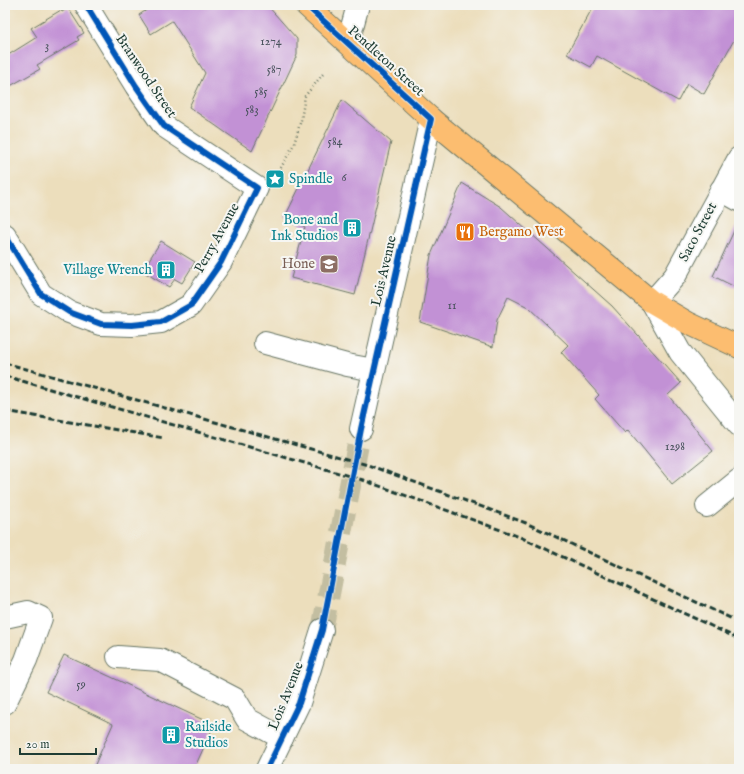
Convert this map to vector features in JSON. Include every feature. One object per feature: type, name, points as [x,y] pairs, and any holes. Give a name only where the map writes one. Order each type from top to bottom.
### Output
[{"type":"main road","name":"Pendleton Street","points":[[306,5],[431,119],[652,302],[688,323],[739,347]]},
{"type":"street","name":"Branwood Street","points":[[86,5],[136,86],[164,126],[264,180]]},
{"type":"street","points":[[348,42],[358,5]]},
{"type":"street","name":"Lois Avenue","points":[[361,429],[431,119]]},
{"type":"street","name":"Saco Street","points":[[652,302],[675,276],[730,195],[739,158]]},
{"type":"street","name":"Perry Avenue","points":[[5,235],[15,267],[41,294],[69,312],[101,324],[132,325],[162,322],[191,305],[221,262],[264,180]]},
{"type":"street","name":"Pendleton Street","points":[[652,302],[680,352],[739,425]]},
{"type":"street","points":[[265,343],[347,365],[374,370]]},
{"type":"street","points":[[707,506],[739,480]]},
{"type":"street","points":[[5,617],[28,612],[41,618],[26,660],[5,703]]},
{"type":"street","name":"Lois Avenue","points":[[267,769],[299,703],[322,630]]},
{"type":"street","points":[[118,657],[160,660],[235,699],[247,719],[282,738]]},
{"type":"path","points":[[264,180],[277,175],[285,162],[294,144],[301,120],[305,96],[323,74]]},
{"type":"building","points":[[154,5],[267,5],[297,39],[297,55],[252,151],[189,107],[205,73],[172,21],[151,34],[139,15]]},
{"type":"building","points":[[594,5],[739,5],[739,31],[704,94],[687,84],[678,101],[597,56],[591,67],[567,54]]},
{"type":"building","points":[[68,8],[84,33],[77,37],[79,40],[37,65],[40,69],[5,89],[5,57],[37,37],[31,28],[61,10],[62,12]]},
{"type":"building","points":[[342,100],[391,142],[355,295],[291,278],[305,227],[285,217]]},
{"type":"building","points":[[462,183],[501,207],[612,306],[681,383],[668,395],[713,451],[672,484],[628,430],[625,433],[595,399],[599,395],[561,352],[568,345],[528,307],[508,297],[497,320],[493,347],[420,322],[431,255]]},
{"type":"building","points":[[739,220],[739,289],[713,276]]},
{"type":"building","name":"Village Wrench","points":[[161,241],[195,262],[182,283],[175,279],[169,287],[142,271]]},
{"type":"building","points":[[64,655],[214,725],[194,769],[93,769],[113,724],[46,692]]},
{"type":"tunnel","points":[[322,630],[361,429]]},
{"type":"railway","points":[[5,363],[368,465],[526,523],[739,622]]},
{"type":"railway","points":[[5,376],[363,480],[520,537],[739,639]]},
{"type":"railway","points":[[5,411],[164,438]]},
{"type":"cycle path","points":[[5,235],[41,294],[69,312],[101,324],[132,325],[161,322],[191,305],[221,262],[257,188],[164,126],[136,86],[86,5]]},
{"type":"cycle path","points":[[267,769],[299,703],[322,630],[361,429],[431,119],[306,5]]},
{"type":"place","name":"Spindle","points":[[275,179]]},
{"type":"place","name":"Bone and Ink Studios","points":[[352,228]]},
{"type":"place","name":"Bergamo West","points":[[465,232]]},
{"type":"place","name":"Hone","points":[[329,264]]},
{"type":"place","name":"Village Wrench","points":[[166,270]]},
{"type":"place","name":"Railside Studios","points":[[171,735]]}]
